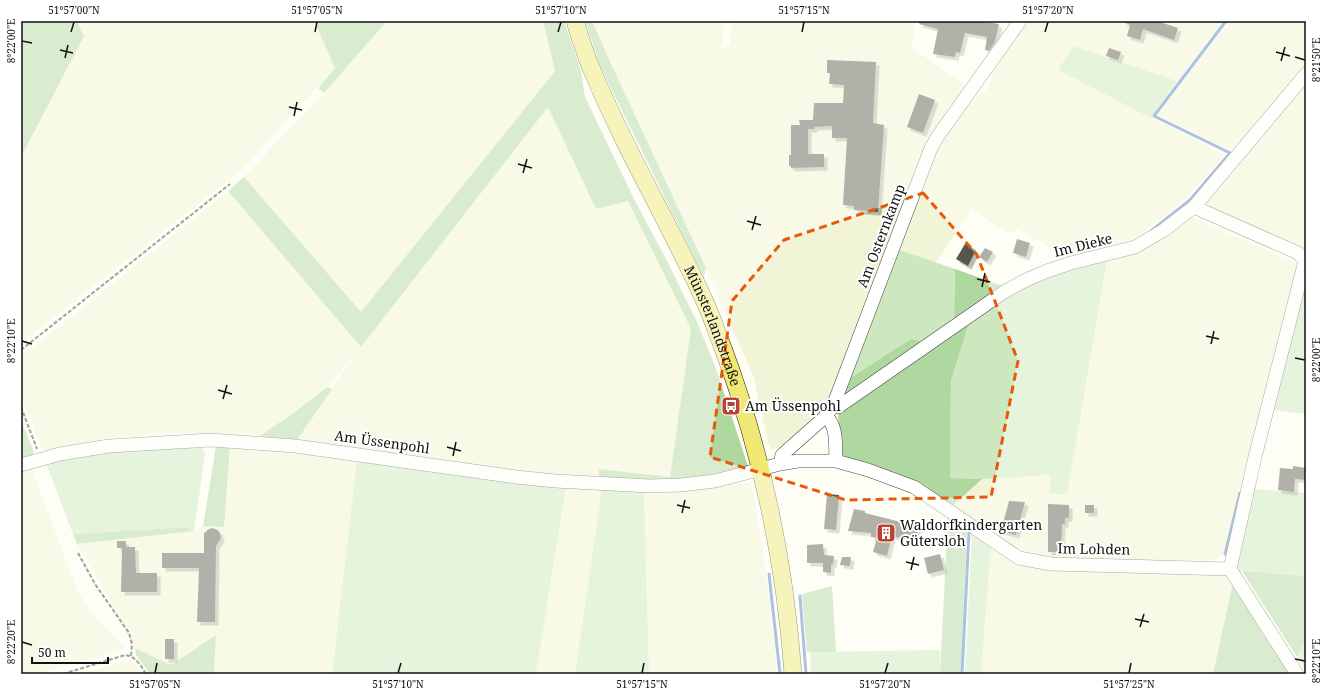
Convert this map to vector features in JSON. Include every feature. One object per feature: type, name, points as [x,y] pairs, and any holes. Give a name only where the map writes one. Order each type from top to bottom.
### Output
[{"type":"main road","name":"Münsterlandstraße","points":[[575,21],[592,70],[611,113],[655,198],[706,303],[736,383],[761,469],[779,552],[792,647],[793,674]]},
{"type":"street","name":"Am Osternkamp","points":[[780,464],[782,455],[830,411],[931,148],[1020,21]]},
{"type":"street","name":"Im Dieke","points":[[830,411],[838,407],[1004,292],[1047,271],[1071,263],[1135,247],[1164,230],[1194,207],[1306,74]]},
{"type":"street","points":[[1194,207],[1298,253],[1305,261],[1254,457],[1230,569],[1297,674]]},
{"type":"street","points":[[830,411],[830,420],[835,432],[836,461]]},
{"type":"street","name":"Am Üssenpohl","points":[[21,464],[60,454],[109,446],[211,440],[295,446],[516,477],[555,481],[650,486],[680,485],[715,481],[761,469]]},
{"type":"street","name":"Im Lohden","points":[[761,469],[798,461],[836,461],[868,470],[914,487],[1019,558],[1051,564],[1230,569]]},
{"type":"path","points":[[21,350],[230,184]]},
{"type":"path","points":[[21,407],[40,459]]},
{"type":"path","points":[[78,553],[95,584],[129,633],[132,644],[131,656]]},
{"type":"path","points":[[63,674],[125,655],[136,659],[146,674]]},
{"type":"highlighted area","points":[[923,193],[977,255],[1018,361],[991,497],[846,500],[710,457],[732,301],[784,240]]},
{"type":"green space","points":[[21,21],[77,21],[84,36],[21,157]]},
{"type":"green space","points":[[77,21],[314,21],[335,68],[239,172],[21,343],[21,157],[83,36]]},
{"type":"green space","points":[[314,21],[387,21],[324,93],[318,88],[335,68]]},
{"type":"green space","points":[[387,21],[543,21],[555,71],[361,312],[244,177],[324,93]]},
{"type":"green space","points":[[543,21],[564,21],[581,71],[585,97],[634,199],[698,324],[716,369],[748,466],[715,477],[663,484],[599,480],[599,469],[670,477],[691,329],[628,201],[596,209],[548,107],[361,347],[228,191],[244,177],[361,312],[555,71]]},
{"type":"green space","points":[[585,21],[592,21],[706,268],[704,277],[600,66]]},
{"type":"green space","points":[[592,21],[724,21],[722,49],[730,44],[732,21],[916,21],[912,48],[969,88],[929,146],[828,405],[820,415],[779,447],[771,450],[754,378],[706,268]]},
{"type":"green space","points":[[1028,21],[1223,21],[1177,81],[1073,46],[1058,70],[1225,155],[1188,197],[1136,238],[1070,258],[1017,229],[1009,234],[971,209],[936,263],[897,249],[940,145],[964,109],[985,92],[992,79],[995,67]]},
{"type":"green space","points":[[1229,21],[1306,21],[1306,66],[1232,152],[1158,115]]},
{"type":"green space","points":[[1073,46],[1177,81],[1151,118],[1058,70]]},
{"type":"green space","points":[[1306,80],[1306,256],[1202,204]]},
{"type":"green space","points":[[548,107],[596,209],[628,201],[691,329],[670,477],[599,469],[599,480],[574,478],[297,440],[357,351],[327,387],[295,412],[260,436],[216,433],[164,433],[111,438],[43,451],[21,396],[21,357],[228,191],[361,347]]},
{"type":"green space","points":[[1188,215],[1297,264],[1223,554],[1216,560],[1116,561],[1052,558],[1022,551],[951,507],[982,479],[1050,475],[1067,495],[1107,260]]},
{"type":"green space","points":[[897,249],[955,269],[954,321],[924,342],[849,379]]},
{"type":"green space","points":[[1107,260],[1067,495],[1050,493],[1050,475],[982,479],[950,478],[951,381],[969,323],[1009,295],[1048,277]]},
{"type":"green space","points":[[955,269],[1006,287],[954,321]]},
{"type":"green space","points":[[1306,275],[1306,414],[1270,410]]},
{"type":"green space","points":[[969,323],[951,381],[950,478],[982,479],[951,507],[840,458],[838,413]]},
{"type":"green space","points":[[911,339],[924,342],[845,397],[843,395],[849,379]]},
{"type":"green space","points":[[327,387],[332,389],[297,440],[260,436],[295,412]]},
{"type":"green space","points":[[21,420],[34,452],[31,458],[21,460]]},
{"type":"green space","points":[[216,446],[230,446],[224,527],[203,526]]},
{"type":"green space","points":[[230,446],[274,448],[357,460],[332,674],[214,674],[216,635],[171,665],[135,648],[108,597],[77,544],[194,531],[203,526],[224,527]]},
{"type":"green space","points":[[201,447],[205,453],[194,531],[188,527],[73,534],[45,461],[109,450]]},
{"type":"green space","points":[[357,460],[566,486],[536,674],[332,674]]},
{"type":"green space","points":[[31,467],[77,591],[96,618],[126,648],[38,674],[21,674],[21,470]]},
{"type":"green space","points":[[751,482],[763,552],[775,648],[776,674],[649,674],[644,492],[661,493]]},
{"type":"green space","points":[[566,486],[602,488],[575,674],[536,674]]},
{"type":"green space","points":[[602,488],[644,492],[649,674],[575,674]]},
{"type":"green space","points":[[1250,489],[1306,493],[1306,576],[1238,571],[1235,558]]},
{"type":"green space","points":[[948,514],[967,528],[961,674],[940,674]]},
{"type":"green space","points":[[188,527],[194,531],[77,544],[73,534]]},
{"type":"green space","points":[[972,533],[991,545],[981,674],[965,674]]},
{"type":"green space","points":[[991,545],[1018,563],[1225,574],[1233,582],[1213,674],[981,674]]},
{"type":"green space","points":[[1242,571],[1306,576],[1306,638],[1297,657]]},
{"type":"green space","points":[[1233,582],[1291,674],[1213,674]]},
{"type":"green space","points":[[832,586],[836,652],[807,652],[802,594]]},
{"type":"green space","points":[[216,635],[214,674],[150,674],[136,655],[135,648],[171,665]]},
{"type":"green space","points":[[1306,638],[1306,672],[1297,657]]},
{"type":"green space","points":[[940,650],[940,674],[811,674],[810,652]]},
{"type":"green space","points":[[132,659],[142,674],[81,674]]},
{"type":"building","points":[[920,21],[982,21],[999,24],[995,42],[989,51],[985,50],[987,37],[965,33],[960,53],[956,52],[955,57],[933,54],[938,29],[919,24]]},
{"type":"building","points":[[1123,21],[1157,21],[1178,28],[1174,40],[1143,29],[1140,40],[1127,36],[1130,25]]},
{"type":"building","points":[[1109,48],[1121,52],[1118,60],[1106,56]]},
{"type":"building","points":[[827,60],[876,62],[873,123],[884,125],[878,212],[854,210],[854,206],[843,205],[847,138],[832,138],[832,126],[814,127],[814,129],[808,129],[808,154],[824,154],[824,167],[791,168],[791,166],[789,166],[789,155],[791,155],[791,125],[800,125],[799,120],[813,120],[814,103],[843,103],[844,85],[829,84],[830,73],[827,73]]},
{"type":"building","points":[[919,94],[935,100],[923,133],[907,127]]},
{"type":"building","points":[[1017,239],[1030,243],[1026,257],[1013,253]]},
{"type":"building","points":[[965,244],[976,250],[968,266],[956,259]]},
{"type":"building","points":[[985,248],[993,252],[987,262],[979,257]]},
{"type":"building","points":[[1293,466],[1306,468],[1306,480],[1295,479],[1294,492],[1278,490],[1280,468],[1293,469]]},
{"type":"building","points":[[827,494],[839,495],[836,530],[824,529]]},
{"type":"building","points":[[1009,501],[1025,502],[1016,535],[1001,531]]},
{"type":"building","points":[[1048,504],[1069,505],[1069,518],[1065,518],[1065,524],[1062,524],[1061,552],[1048,552]]},
{"type":"building","points":[[1085,505],[1094,505],[1094,513],[1085,513]]},
{"type":"building","name":"Waldorfkindergarten Gütersloh","points":[[854,509],[901,522],[901,519],[920,524],[915,542],[892,536],[887,556],[873,552],[877,538],[871,537],[871,533],[848,531]]},
{"type":"building","points":[[213,528],[219,531],[221,538],[216,546],[215,622],[197,622],[199,568],[162,568],[162,553],[204,553],[204,533]]},
{"type":"building","points":[[117,541],[126,541],[126,547],[135,547],[136,573],[157,573],[157,592],[121,592],[122,548],[117,548]]},
{"type":"building","points":[[823,544],[824,555],[834,556],[833,565],[831,564],[831,573],[823,572],[823,563],[807,563],[807,545]]},
{"type":"building","points":[[940,554],[944,570],[928,574],[924,558]]},
{"type":"building","points":[[842,557],[851,557],[850,566],[840,565]]},
{"type":"building","points":[[165,639],[174,639],[174,659],[165,659]]},
{"type":"waterway","points":[[1151,231],[1190,200],[1230,153],[1154,116],[1226,21]]},
{"type":"waterway","points":[[1225,554],[1240,493]]},
{"type":"waterway","points":[[962,674],[969,532]]},
{"type":"waterway","points":[[769,574],[780,674]]},
{"type":"waterway","points":[[800,596],[806,674]]},
{"type":"place","name":"Am Üssenpohl","points":[[731,406]]},
{"type":"place","name":"Waldorfkindergarten Gütersloh","points":[[886,533]]}]
